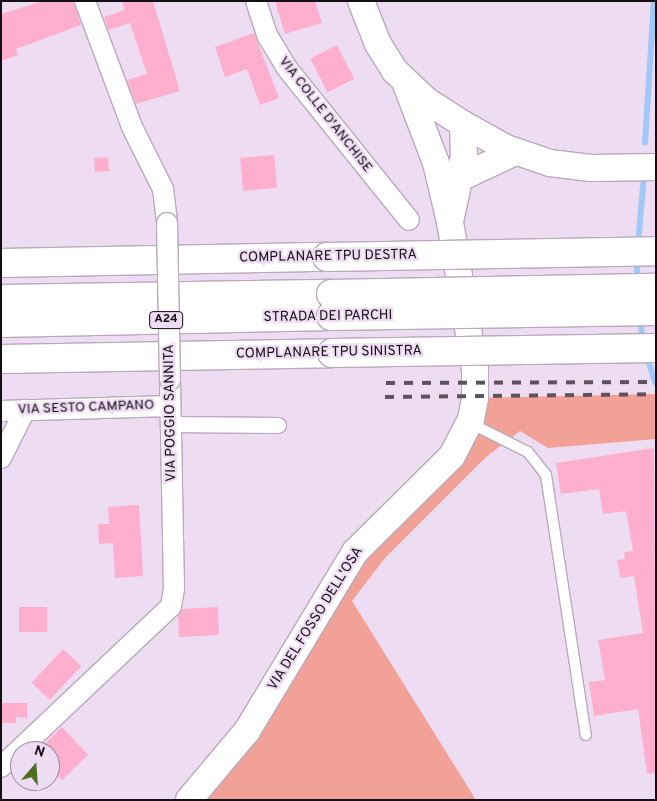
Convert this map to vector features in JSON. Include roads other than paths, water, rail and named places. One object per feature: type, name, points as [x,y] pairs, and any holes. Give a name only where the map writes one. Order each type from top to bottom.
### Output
[{"type":"highway","name":"COMPLANARE TPU DESTRA","points":[[1,263],[656,251]]},
{"type":"highway","name":"STRADA DEI PARCHI","points":[[1,323],[656,288]]},
{"type":"highway","name":"STRADA DEI PARCHI","points":[[1,299],[656,311]]},
{"type":"highway","name":"COMPLANARE TPU SINISTRA","points":[[1,359],[656,348]]},
{"type":"street","name":"VIA POGGIO SANNITA","points":[[1,767],[171,606],[174,589],[167,223],[163,189],[132,127],[85,1]]},
{"type":"street","name":"VIA COLLE D'ANCHISE","points":[[256,1],[267,35],[286,67],[409,220]]},
{"type":"street","points":[[360,1],[381,49],[406,84],[462,124],[516,152],[570,166],[656,167]]},
{"type":"street","name":"VIA DEL FOSSO DELL'OSA","points":[[189,800],[247,731],[355,552],[452,456],[470,423],[476,398],[475,370],[450,222],[436,164],[406,84]]},
{"type":"street","points":[[436,164],[462,124]]},
{"type":"street","points":[[450,222],[464,156],[462,124]]},
{"type":"street","points":[[460,178],[516,152]]},
{"type":"street","name":"VIA SESTO CAMPANO","points":[[1,410],[170,414]]},
{"type":"street","points":[[1,458],[25,410]]},
{"type":"street","points":[[170,414],[278,425]]},
{"type":"lane","points":[[470,423],[528,452],[546,475],[586,736]]},
{"type":"waterway","points":[[645,143],[654,1]]},
{"type":"waterway","points":[[638,245],[644,175]]},
{"type":"waterway","points":[[637,259],[638,280]]},
{"type":"waterway","points":[[641,319],[643,340]]},
{"type":"waterway","points":[[647,356],[656,383]]},
{"type":"railway","points":[[386,383],[656,382]]},
{"type":"railway","points":[[385,397],[656,394]]}]
